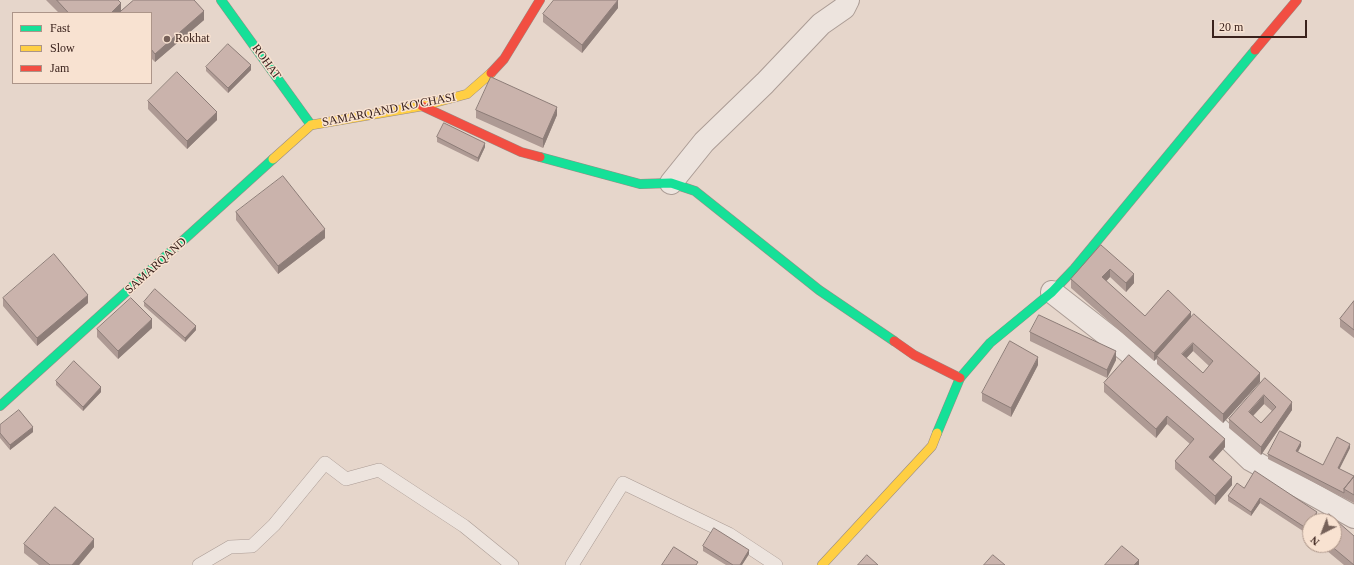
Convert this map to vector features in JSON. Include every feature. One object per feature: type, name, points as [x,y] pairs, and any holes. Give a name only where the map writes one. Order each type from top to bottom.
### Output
[{"type":"street","name":"ROHAT","points":[[221,0],[311,125]]},
{"type":"street","name":"SAMARQAND KO'CHASI","points":[[311,125],[422,106],[467,94],[489,76],[504,60],[540,0]]},
{"type":"street","points":[[671,183],[704,142],[765,83],[821,24],[844,8],[848,0]]},
{"type":"street","points":[[822,565],[932,446],[960,378],[990,343],[1052,292],[1074,269],[1297,0]]},
{"type":"street","points":[[422,106],[521,152],[640,184],[671,183],[695,191],[819,290],[914,355],[960,378]]},
{"type":"street","name":"SAMARQAND","points":[[0,406],[311,125]]},
{"type":"street","points":[[1052,292],[1180,392],[1251,460],[1354,517]]},
{"type":"lane","points":[[199,565],[230,547],[252,546],[274,525],[325,463],[346,479],[379,470],[464,526],[512,565]]},
{"type":"lane","points":[[572,565],[623,483],[729,534],[776,565]]},
{"type":"building","points":[[57,0],[118,0],[121,3],[112,12],[68,12]]},
{"type":"building","name":"Rokhat","points":[[134,0],[194,0],[204,11],[155,54],[152,50],[152,12],[120,12]]},
{"type":"building","points":[[554,0],[618,0],[582,45],[543,14]]},
{"type":"building","points":[[228,44],[251,65],[228,88],[206,67]]},
{"type":"building","points":[[177,72],[217,112],[187,141],[148,101]]},
{"type":"building","points":[[491,77],[557,107],[543,139],[476,110]]},
{"type":"building","points":[[444,123],[485,143],[478,158],[437,137]]},
{"type":"building","points":[[283,176],[325,229],[278,266],[236,212]]},
{"type":"building","points":[[1101,245],[1134,274],[1126,283],[1110,269],[1102,277],[1145,316],[1168,290],[1191,312],[1154,353],[1071,279]]},
{"type":"building","points":[[54,254],[88,295],[37,338],[3,298]]},
{"type":"building","points":[[155,289],[196,326],[185,338],[144,302]]},
{"type":"building","points":[[131,298],[152,319],[118,351],[97,329]]},
{"type":"building","points":[[1354,301],[1354,330],[1340,319]]},
{"type":"building","points":[[1194,314],[1260,373],[1223,414],[1157,356]],"holes":[[[1193,343],[1213,361],[1203,373],[1182,354]]]},
{"type":"building","points":[[1039,315],[1116,351],[1107,370],[1030,332]]},
{"type":"building","points":[[1010,341],[1038,357],[1011,408],[982,393]]},
{"type":"building","points":[[1129,355],[1225,439],[1209,457],[1232,477],[1215,496],[1175,461],[1194,439],[1167,416],[1156,429],[1104,383]]},
{"type":"building","points":[[74,361],[101,387],[83,407],[56,381]]},
{"type":"building","points":[[1265,378],[1292,402],[1261,447],[1229,419]],"holes":[[[1264,395],[1276,407],[1261,423],[1249,412]]]},
{"type":"building","points":[[19,410],[33,427],[10,445],[0,433],[0,425]]},
{"type":"building","points":[[1280,431],[1301,442],[1296,451],[1323,465],[1337,437],[1350,444],[1338,468],[1354,476],[1344,489],[1344,493],[1268,454]]},
{"type":"building","points":[[1255,471],[1317,512],[1302,513],[1302,525],[1260,498],[1251,512],[1228,496],[1237,483],[1244,488]]},
{"type":"building","points":[[1354,477],[1354,495],[1344,489]]},
{"type":"building","points":[[55,507],[94,539],[72,565],[50,565],[24,544]]},
{"type":"building","points":[[1342,525],[1354,536],[1354,565],[1340,553],[1342,553]]},
{"type":"building","points":[[714,528],[749,550],[740,565],[733,565],[703,546]]},
{"type":"building","points":[[1122,546],[1139,560],[1134,565],[1105,565]]},
{"type":"building","points":[[674,547],[698,562],[696,565],[662,565]]},
{"type":"building","points":[[867,555],[878,565],[858,565]]},
{"type":"building","points":[[993,555],[1005,565],[984,565]]},
{"type":"traffic: fast","points":[[221,0],[311,125]]},
{"type":"traffic: fast","points":[[937,433],[960,378],[990,343],[1052,292],[1074,269],[1255,50]]},
{"type":"traffic: fast","points":[[540,157],[640,184],[671,183],[695,191],[819,290],[894,341]]},
{"type":"traffic: fast","points":[[0,406],[273,159]]},
{"type":"traffic: slow","points":[[311,125],[422,106],[467,94],[491,73]]},
{"type":"traffic: slow","points":[[273,159],[311,125]]},
{"type":"traffic: slow","points":[[822,565],[932,446],[937,433]]},
{"type":"traffic: jam","points":[[491,73],[504,59],[540,0]]},
{"type":"traffic: jam","points":[[1255,50],[1297,0]]},
{"type":"traffic: jam","points":[[422,106],[521,152],[540,157]]},
{"type":"traffic: jam","points":[[894,341],[914,355],[960,378]]},
{"type":"place","name":"Rokhat","points":[[167,39]]}]
